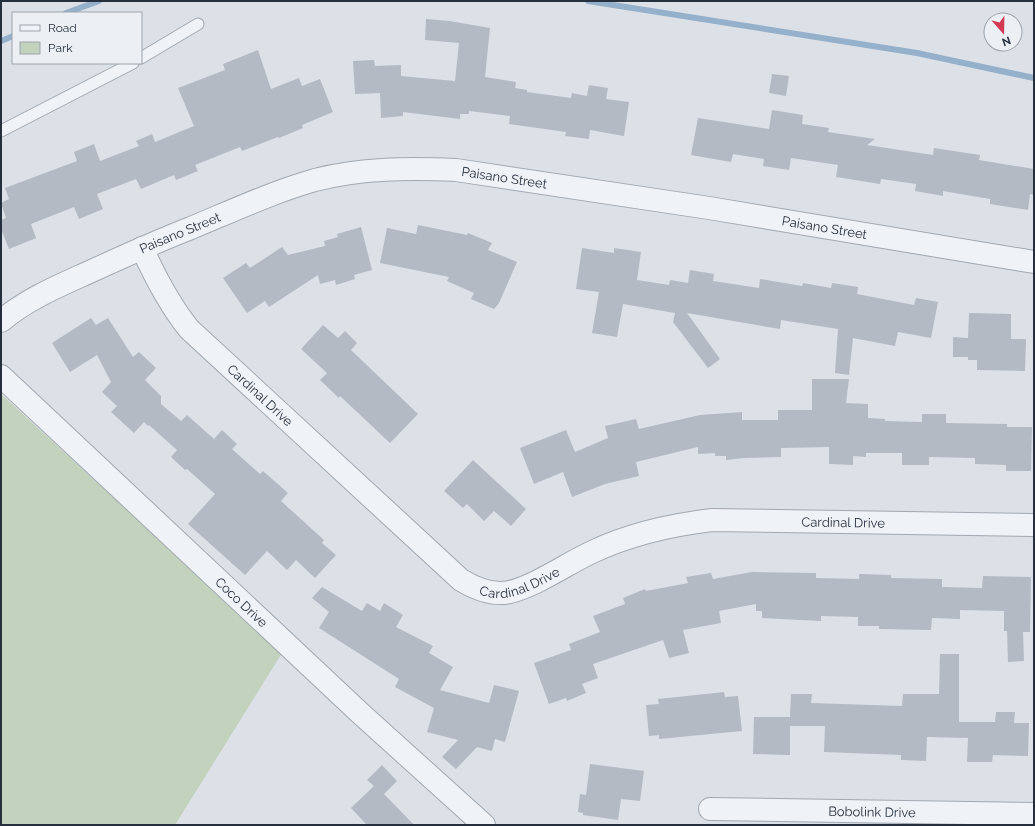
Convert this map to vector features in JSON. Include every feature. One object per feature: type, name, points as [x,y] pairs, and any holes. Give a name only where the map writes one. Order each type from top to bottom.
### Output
[{"type":"street","name":"Paisano Street","points":[[1,320],[47,291],[142,248],[272,195],[315,180],[346,174],[420,168],[456,170],[709,208],[1034,262]]},
{"type":"street","name":"Cardinal Drive","points":[[142,248],[161,289],[174,311],[189,329],[461,580],[476,589],[494,593],[510,592],[526,586],[591,552],[650,530],[678,524],[712,520],[1034,525]]},
{"type":"street","name":"Coco Drive","points":[[1,376],[360,713],[484,825]]},
{"type":"street","name":"Bobolink Drive","points":[[710,809],[1034,814]]},
{"type":"lane","points":[[142,57],[198,24]]},
{"type":"lane","points":[[1,131],[131,64]]},
{"type":"green space","points":[[1,394],[282,653],[175,825],[1,825]]},
{"type":"building","points":[[426,19],[449,21],[490,28],[485,77],[516,82],[515,88],[527,90],[527,92],[571,98],[572,93],[587,96],[589,85],[608,88],[606,99],[629,102],[624,136],[590,130],[589,139],[565,136],[566,132],[509,124],[510,116],[469,111],[469,114],[460,114],[460,119],[403,112],[403,116],[381,118],[380,93],[355,94],[353,61],[374,60],[375,66],[401,65],[401,76],[455,81],[459,43],[425,40]]},
{"type":"building","points":[[258,50],[271,89],[299,78],[302,86],[320,79],[333,112],[302,125],[303,128],[279,138],[278,137],[242,151],[240,147],[195,165],[198,171],[176,180],[174,175],[141,189],[136,179],[97,194],[103,209],[79,219],[74,207],[31,224],[36,238],[9,249],[1,229],[1,220],[6,218],[1,203],[9,199],[5,188],[77,161],[74,152],[94,144],[100,161],[139,146],[136,141],[152,134],[155,142],[194,126],[178,88],[225,70],[223,64]]},
{"type":"building","points":[[772,74],[789,76],[786,96],[769,93]]},
{"type":"building","points":[[772,110],[803,115],[802,124],[829,128],[828,132],[875,139],[867,145],[933,155],[934,148],[980,155],[979,160],[1034,169],[1034,195],[1030,194],[1028,210],[990,204],[990,199],[943,191],[943,196],[915,191],[916,184],[881,179],[880,184],[836,177],[838,165],[791,158],[789,170],[763,166],[764,159],[733,154],[731,162],[691,155],[698,118],[769,129]]},
{"type":"building","points":[[418,225],[467,235],[468,233],[492,243],[488,250],[517,262],[499,303],[494,309],[471,299],[474,293],[447,281],[449,277],[380,263],[387,228],[416,234]]},
{"type":"building","points":[[361,227],[372,270],[354,275],[355,279],[336,285],[335,280],[320,284],[318,275],[269,307],[265,301],[247,313],[223,278],[246,263],[250,268],[282,247],[288,255],[325,246],[324,241],[338,237],[337,234]]},
{"type":"building","points":[[582,248],[614,253],[614,248],[641,252],[637,280],[669,285],[670,280],[688,283],[690,270],[714,274],[713,281],[759,288],[760,279],[802,286],[803,283],[831,288],[832,283],[858,287],[857,294],[914,305],[916,298],[938,302],[931,338],[898,332],[895,346],[853,338],[849,375],[835,373],[838,329],[781,320],[780,329],[687,313],[720,359],[708,368],[673,322],[675,313],[623,304],[617,337],[592,333],[599,292],[576,289]]},
{"type":"building","points":[[969,313],[1011,314],[1011,339],[1026,339],[1025,371],[977,370],[977,360],[968,360],[968,357],[953,357],[953,337],[968,338]]},
{"type":"building","points":[[91,318],[96,325],[108,318],[133,357],[139,352],[156,368],[145,380],[161,396],[161,404],[181,421],[187,415],[214,439],[222,430],[237,444],[232,449],[260,474],[263,471],[288,493],[281,501],[324,540],[322,543],[336,555],[315,578],[296,560],[287,570],[267,551],[245,575],[188,524],[215,494],[171,457],[177,450],[149,425],[148,426],[144,422],[134,433],[111,412],[117,406],[102,392],[111,382],[97,355],[70,372],[52,343]]},
{"type":"building","points":[[323,325],[338,338],[345,331],[357,343],[351,350],[418,414],[390,443],[340,396],[339,398],[320,380],[327,373],[301,349]]},
{"type":"building","points":[[812,379],[849,379],[846,403],[868,404],[868,418],[885,419],[885,421],[922,422],[922,414],[946,414],[946,423],[1007,424],[1007,427],[1032,427],[1031,471],[1006,471],[1006,465],[975,464],[975,458],[929,457],[929,465],[902,465],[902,453],[866,453],[866,457],[853,456],[853,465],[829,464],[829,447],[781,448],[781,457],[726,460],[726,456],[715,456],[715,453],[698,454],[698,447],[636,462],[639,476],[605,484],[572,497],[563,472],[534,484],[520,448],[566,430],[575,452],[608,438],[605,426],[636,419],[639,429],[700,415],[742,412],[742,420],[778,420],[778,410],[812,410]]},
{"type":"building","points":[[473,460],[526,509],[511,526],[494,511],[484,521],[467,504],[463,508],[444,491]]},
{"type":"building","points":[[752,572],[816,573],[816,578],[859,579],[859,574],[891,575],[891,578],[942,579],[942,587],[982,588],[983,576],[1031,577],[1030,632],[1023,632],[1024,661],[1008,662],[1007,631],[1004,631],[1004,611],[960,610],[960,619],[932,618],[931,630],[879,629],[879,626],[858,626],[858,617],[821,616],[821,621],[762,618],[762,611],[756,611],[756,604],[719,611],[721,623],[683,630],[689,653],[669,658],[663,640],[593,664],[598,678],[582,684],[586,693],[567,701],[566,698],[549,704],[534,663],[571,650],[569,644],[600,632],[593,616],[625,604],[623,598],[645,589],[646,591],[688,583],[686,577],[711,573],[713,579]]},
{"type":"building","points":[[322,587],[362,611],[367,603],[380,611],[384,603],[403,615],[396,627],[433,646],[429,653],[453,667],[440,690],[489,703],[494,685],[519,691],[505,742],[495,739],[492,751],[477,747],[456,769],[442,757],[458,740],[427,732],[434,708],[395,687],[399,679],[319,628],[329,612],[312,598]]},
{"type":"building","points":[[940,654],[959,654],[959,722],[995,722],[996,712],[1015,712],[1014,723],[1029,723],[1028,756],[993,755],[992,762],[967,762],[968,738],[927,737],[926,761],[901,760],[901,755],[824,752],[825,726],[790,726],[790,755],[753,754],[754,717],[790,717],[791,694],[812,694],[811,703],[902,706],[903,694],[939,694]]},
{"type":"building","points":[[724,692],[725,697],[738,696],[742,731],[659,739],[659,735],[649,736],[646,705],[659,704],[658,699]]},
{"type":"building","points":[[590,764],[644,771],[640,801],[621,799],[618,820],[583,815],[583,813],[578,812],[580,794],[586,795]]},
{"type":"building","points":[[382,765],[397,781],[384,794],[414,825],[367,825],[351,808],[374,786],[367,780]]},
{"type":"waterway","points":[[69,12],[99,1]]},
{"type":"waterway","points":[[588,1],[917,53],[1034,78]]},
{"type":"waterway","points":[[1,41],[12,36]]}]
